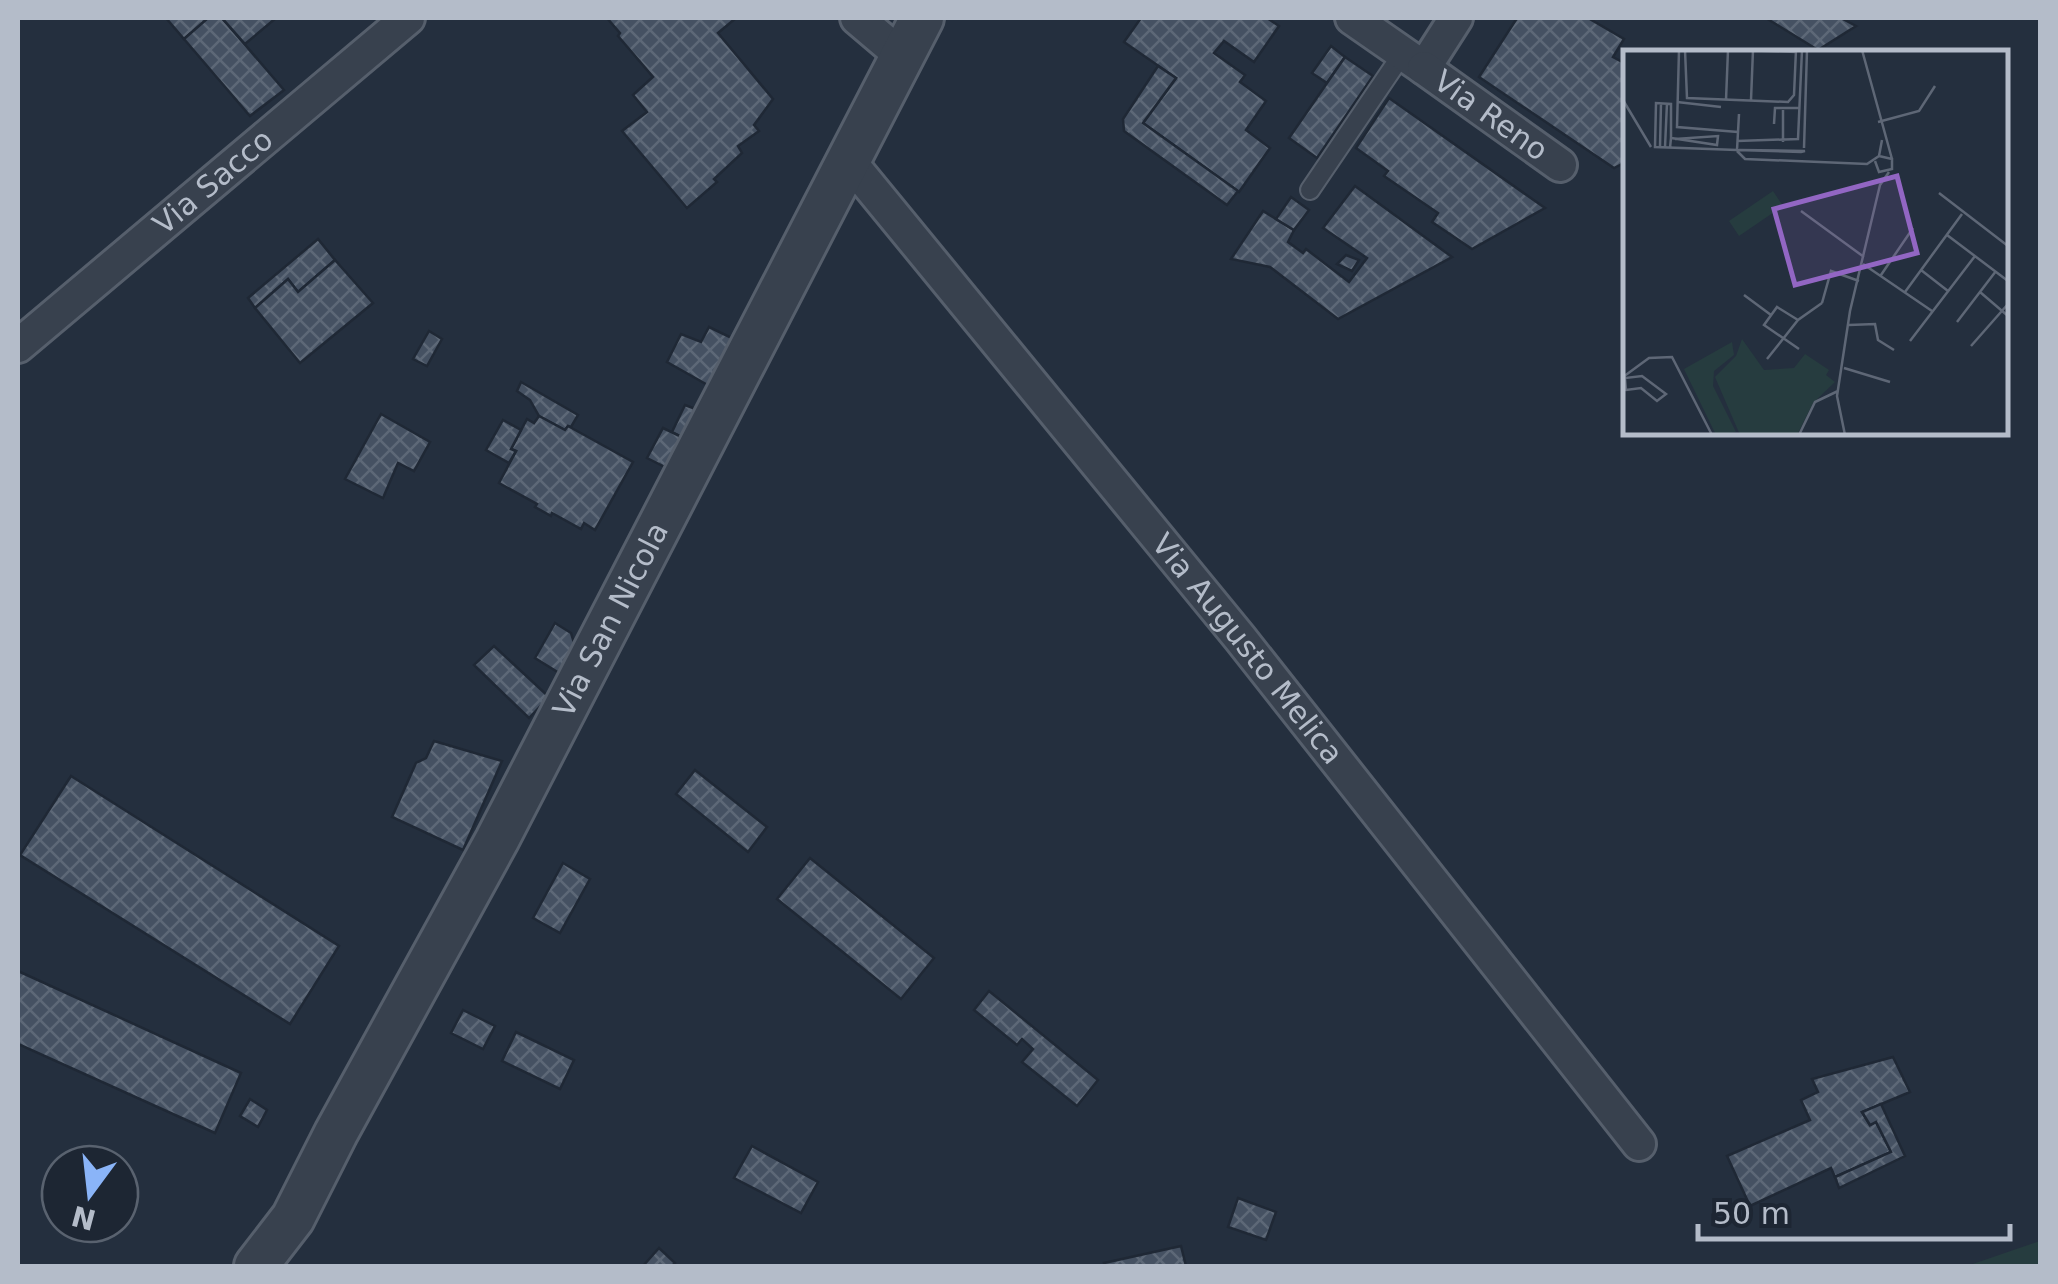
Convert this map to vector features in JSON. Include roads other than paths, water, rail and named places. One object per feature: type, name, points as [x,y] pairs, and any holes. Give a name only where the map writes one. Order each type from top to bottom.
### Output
[{"type":"street","name":"Via Sacco","points":[[18,346],[408,18]]},
{"type":"street","points":[[857,18],[903,57]]},
{"type":"street","name":"Via San Nicola","points":[[256,1266],[293,1218],[506,823],[922,18]]},
{"type":"street","name":"Via Reno","points":[[1352,18],[1560,165]]},
{"type":"street","name":"Via Reno","points":[[1414,61],[1456,18]]},
{"type":"street","name":"Via Augusto Melica","points":[[849,162],[1240,638],[1640,1144]]},
{"type":"street","name":"Via San Nicola","points":[[285,1266],[293,1218]]},
{"type":"lane","points":[[1310,190],[1414,61]]}]
